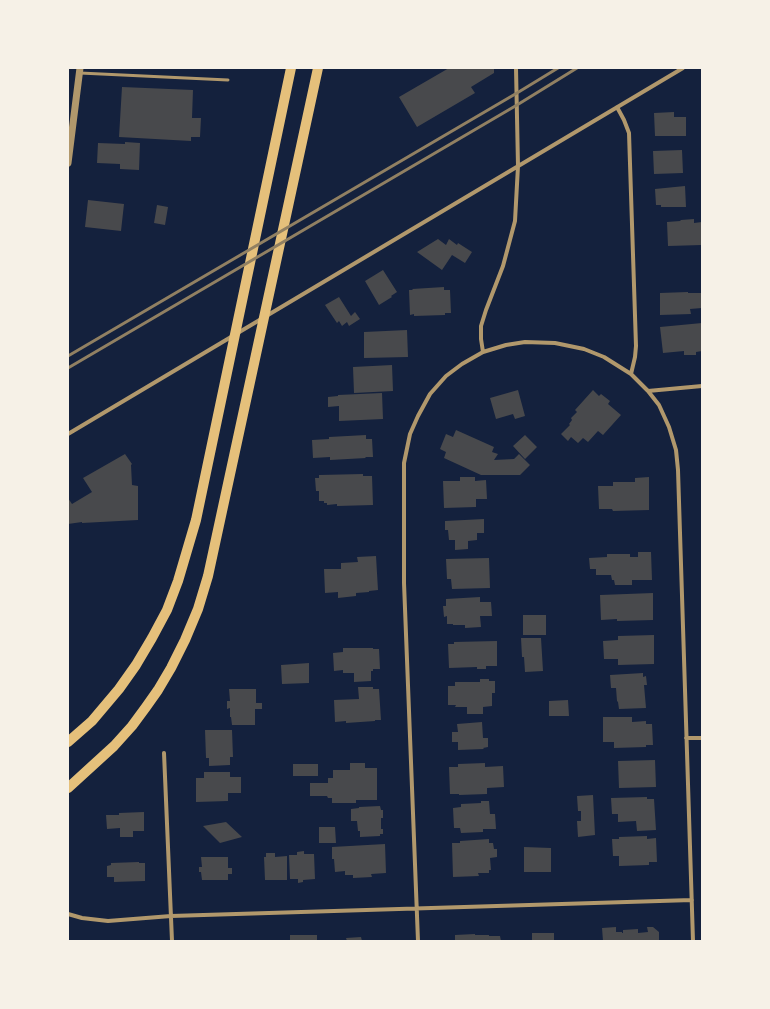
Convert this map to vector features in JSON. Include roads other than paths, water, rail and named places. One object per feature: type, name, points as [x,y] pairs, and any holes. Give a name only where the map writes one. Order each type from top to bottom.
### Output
[{"type":"main road","points":[[68,742],[92,721],[119,689],[136,665],[167,610],[178,581],[196,520],[291,68]]},
{"type":"main road","points":[[68,788],[114,746],[132,726],[158,690],[171,668],[198,609],[208,576],[318,68]]},
{"type":"street","points":[[483,352],[481,326],[503,266],[515,222],[518,166],[516,68]]},
{"type":"street","points":[[68,434],[683,68]]},
{"type":"street","points":[[68,163],[80,71]]},
{"type":"street","points":[[617,108],[629,133],[636,346],[631,374]]},
{"type":"street","points":[[418,941],[404,583],[404,463],[410,434],[418,416],[430,394],[446,376],[462,364],[483,352],[506,345],[525,342],[555,343],[584,349],[604,357],[631,374],[648,391],[659,405],[669,427],[676,450],[678,470],[693,941]]},
{"type":"street","points":[[648,391],[702,386]]},
{"type":"street","points":[[686,738],[702,738]]},
{"type":"street","points":[[164,753],[172,941]]},
{"type":"street","points":[[68,914],[82,918],[108,921],[171,916],[692,900]]},
{"type":"lane","points":[[80,71],[228,80]]},
{"type":"railway","points":[[68,356],[558,68]]},
{"type":"railway","points":[[68,368],[517,105],[577,68]]}]
